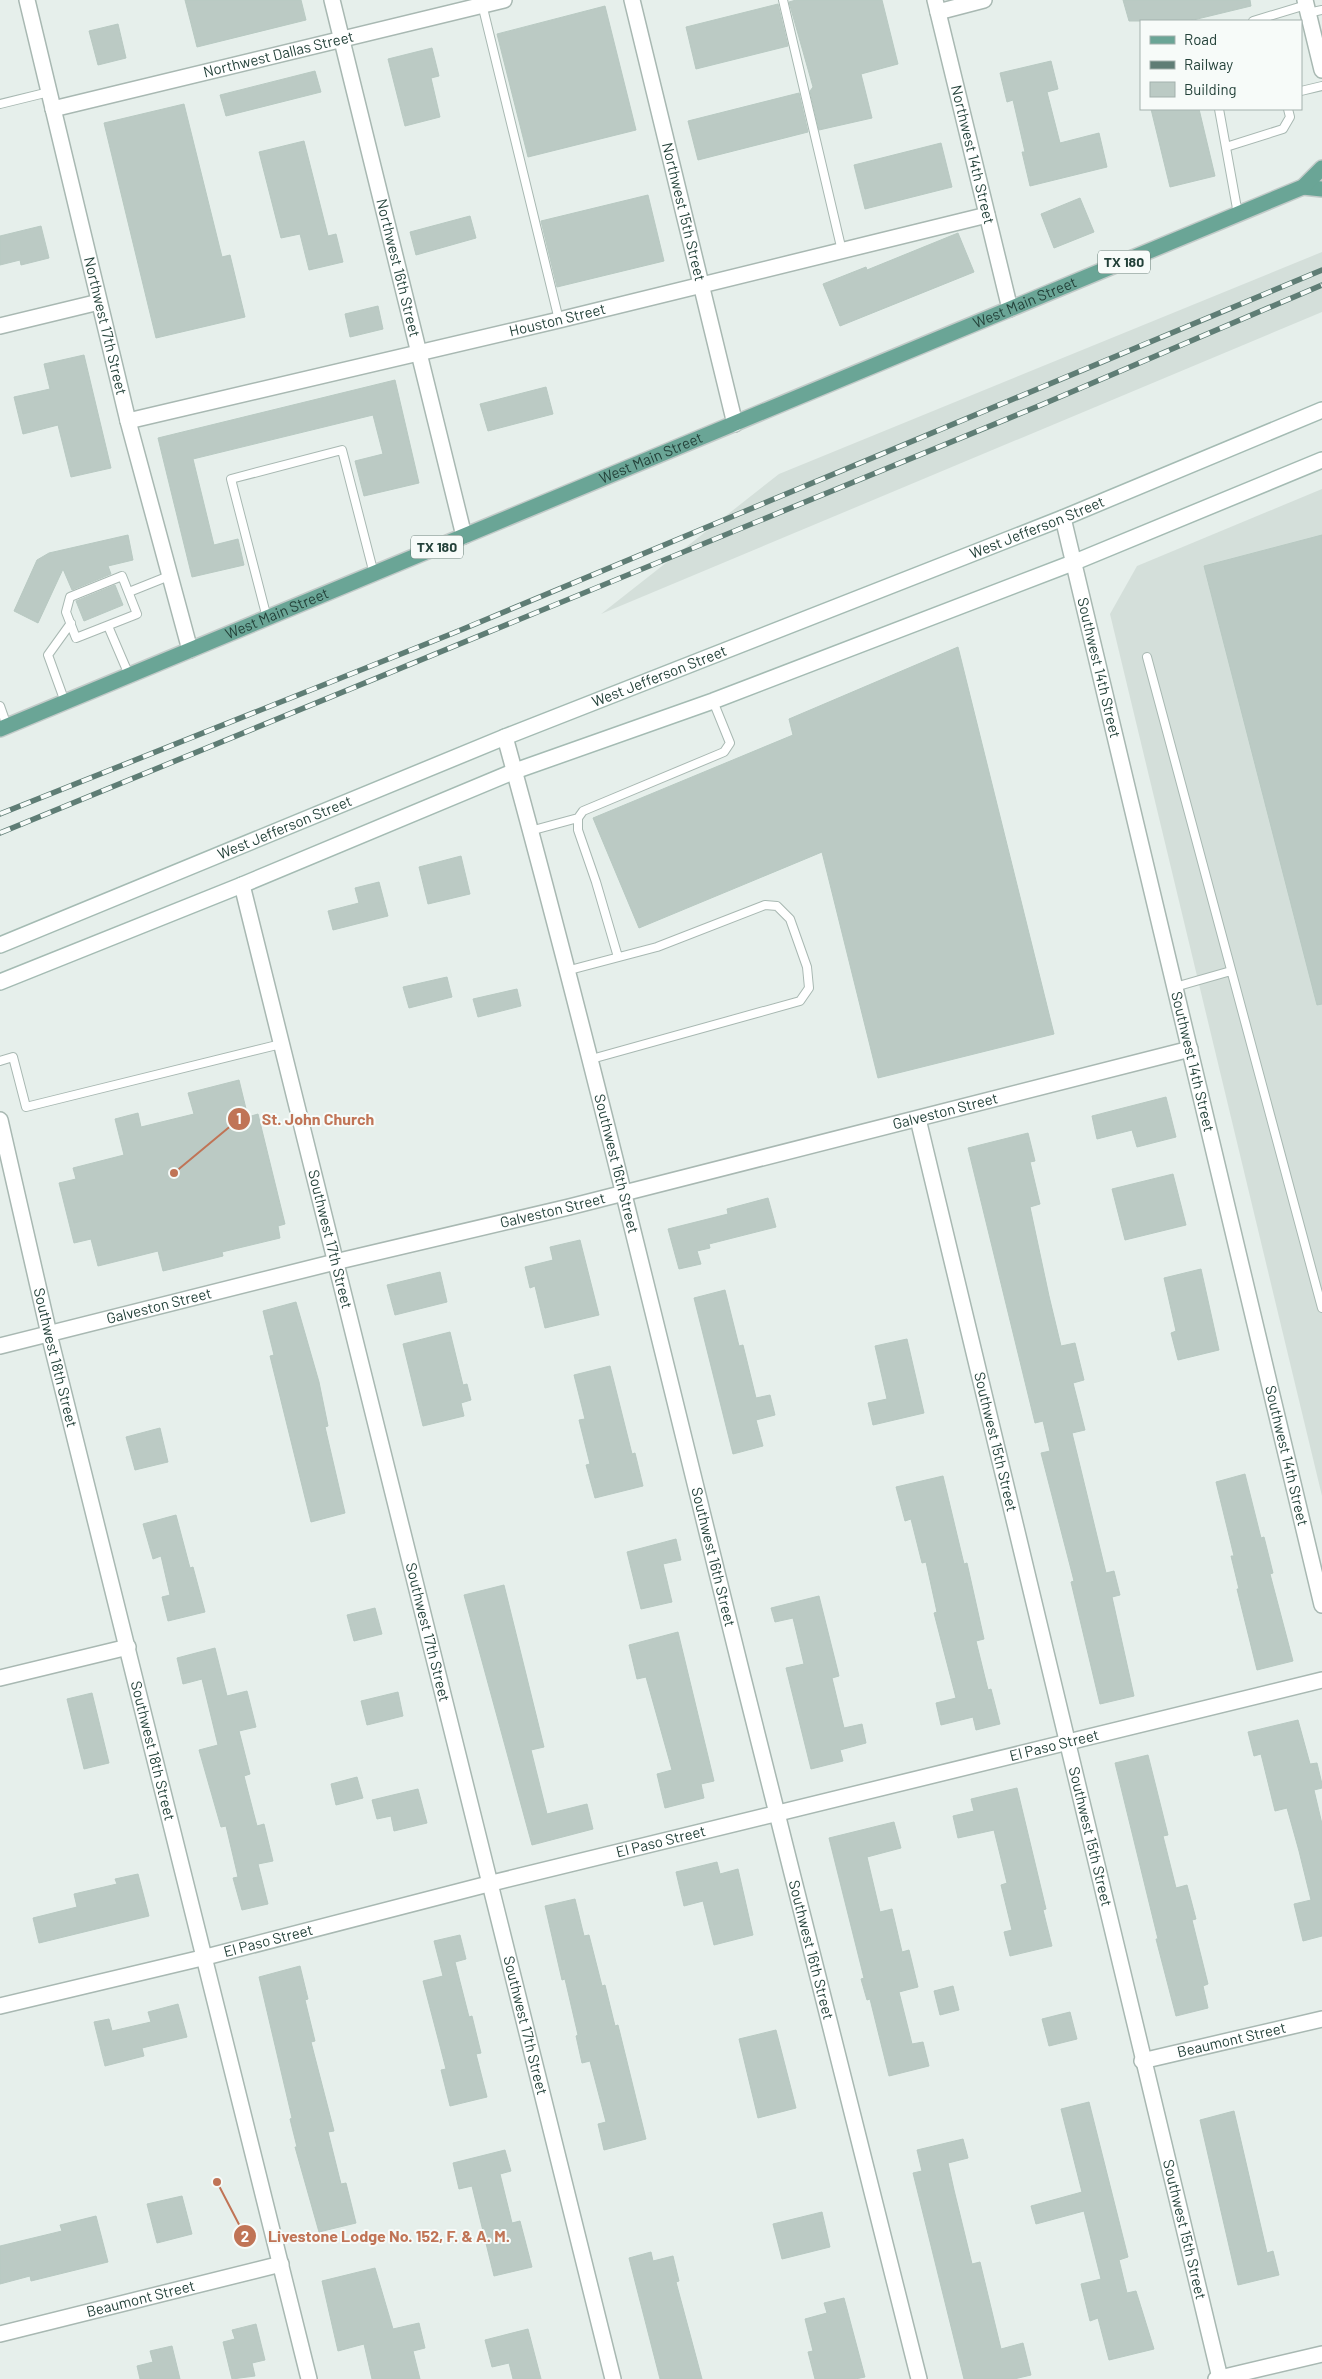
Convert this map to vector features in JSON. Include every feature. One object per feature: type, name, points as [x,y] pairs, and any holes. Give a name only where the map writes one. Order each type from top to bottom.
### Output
[{"type":"main road","name":"West Main Street","points":[[4,727],[1303,187],[1322,168]]},
{"type":"main road","name":"West Main Street","points":[[1303,187],[1322,189]]},
{"type":"street","name":"Northwest 17th Street","points":[[27,0],[128,421],[190,650]]},
{"type":"street","name":"Northwest 16th Street","points":[[332,0],[464,536]]},
{"type":"street","name":"Northwest Dallas Street","points":[[53,109],[342,39],[481,3],[504,0]]},
{"type":"street","name":"Northwest 15th Street","points":[[632,0],[735,424]]},
{"type":"street","points":[[936,6],[984,0]]},
{"type":"street","name":"Northwest 14th Street","points":[[936,6],[1010,309]]},
{"type":"street","points":[[1310,7],[1322,70]]},
{"type":"street","name":"Houston Street","points":[[128,421],[703,286],[987,215]]},
{"type":"street","points":[[0,326],[100,302]]},
{"type":"street","name":"West Jefferson Street","points":[[0,945],[505,737],[1063,518],[1322,410]]},
{"type":"street","points":[[0,982],[242,885],[515,771],[712,701],[1074,562],[1322,460]]},
{"type":"street","name":"Southwest 14th Street","points":[[1063,518],[1322,1605]]},
{"type":"street","name":"Southwest 16th Street","points":[[505,737],[566,971],[776,1813],[855,2116],[919,2379]]},
{"type":"street","name":"Southwest 17th Street","points":[[242,885],[492,1882],[613,2379]]},
{"type":"street","name":"Galveston Street","points":[[0,1346],[335,1262],[622,1194],[1190,1049]]},
{"type":"street","name":"Southwest 15th Street","points":[[918,1119],[1068,1742],[1218,2378]]},
{"type":"street","name":"Southwest 18th Street","points":[[0,1120],[49,1334],[206,1957],[309,2379]]},
{"type":"street","points":[[0,1678],[128,1647]]},
{"type":"street","name":"El Paso Street","points":[[0,2006],[206,1957],[492,1882],[1322,1680]]},
{"type":"street","name":"Beaumont Street","points":[[1142,2061],[1322,2019]]},
{"type":"street","name":"Beaumont Street","points":[[0,2334],[282,2264]]},
{"type":"street","points":[[1218,2378],[1322,2354]]},
{"type":"lane","points":[[783,0],[842,251]]},
{"type":"lane","points":[[481,3],[559,320]]},
{"type":"lane","points":[[1268,19],[1310,7]]},
{"type":"lane","points":[[1302,91],[1322,86]]},
{"type":"lane","points":[[0,104],[49,92]]},
{"type":"lane","points":[[1219,110],[1238,214]]},
{"type":"lane","points":[[1226,147],[1283,129],[1290,117],[1288,110]]},
{"type":"lane","points":[[267,618],[231,479],[342,450],[374,574]]},
{"type":"lane","points":[[122,576],[129,592],[137,614],[76,638],[66,612],[70,597],[122,576]]},
{"type":"lane","points":[[129,592],[169,576]]},
{"type":"lane","points":[[65,702],[48,655],[71,623]]},
{"type":"lane","points":[[108,626],[129,676]]},
{"type":"lane","points":[[1147,657],[1322,1308]]},
{"type":"lane","points":[[618,957],[596,882],[578,830],[578,818],[583,810],[724,752],[730,743],[712,701]]},
{"type":"lane","points":[[0,706],[4,727]]},
{"type":"lane","points":[[530,831],[578,818]]},
{"type":"lane","points":[[566,971],[657,947],[764,905],[776,906],[790,919],[807,967],[808,988],[800,1001],[588,1060]]},
{"type":"lane","points":[[1175,988],[1232,971]]},
{"type":"lane","points":[[0,1061],[13,1057],[26,1107],[281,1044]]},
{"type":"shaded area","points":[[1322,252],[1322,312],[601,614],[779,474]]},
{"type":"shaded area","points":[[1322,489],[1322,1496],[1110,614],[1137,566]]},
{"type":"building","points":[[185,0],[301,0],[306,20],[197,47]]},
{"type":"building","points":[[796,0],[882,0],[898,64],[861,74],[872,118],[819,130],[810,91],[813,87],[789,2]]},
{"type":"building","points":[[1123,0],[1250,0],[1251,6],[1193,20],[1129,21]]},
{"type":"building","points":[[778,4],[788,46],[696,69],[686,27]]},
{"type":"building","points":[[605,6],[636,130],[528,157],[497,34]]},
{"type":"building","points":[[118,24],[126,58],[98,65],[89,31]]},
{"type":"building","points":[[432,48],[439,76],[431,78],[440,117],[405,126],[388,59]]},
{"type":"building","points":[[1051,61],[1058,89],[1047,92],[1060,143],[1099,133],[1107,167],[1030,186],[1022,152],[1025,152],[1013,100],[1007,102],[1000,73]]},
{"type":"building","points":[[315,71],[321,92],[226,116],[220,95]]},
{"type":"building","points":[[799,93],[808,132],[698,160],[688,121]]},
{"type":"building","points":[[184,104],[222,257],[230,255],[245,317],[156,338],[104,123]]},
{"type":"building","points":[[1151,110],[1199,110],[1215,176],[1170,187]]},
{"type":"building","points":[[304,141],[328,236],[336,234],[343,262],[309,270],[300,234],[281,238],[259,152]]},
{"type":"building","points":[[941,143],[952,187],[865,209],[854,165]]},
{"type":"building","points":[[648,195],[664,261],[557,287],[541,221]]},
{"type":"building","points":[[1080,198],[1094,232],[1054,248],[1041,214]]},
{"type":"building","points":[[470,216],[476,238],[416,255],[410,232]]},
{"type":"building","points":[[41,226],[49,258],[21,265],[20,260],[0,265],[0,236]]},
{"type":"building","points":[[958,233],[974,272],[840,326],[823,284],[866,267],[867,270]]},
{"type":"building","points":[[378,306],[383,329],[350,337],[345,314]]},
{"type":"building","points":[[84,355],[111,468],[71,477],[58,425],[23,434],[14,397],[50,389],[44,364]]},
{"type":"building","points":[[395,380],[419,483],[364,496],[355,461],[383,454],[373,415],[193,459],[214,545],[238,539],[244,565],[192,577],[158,438]]},
{"type":"building","points":[[546,387],[553,414],[488,431],[480,404]]},
{"type":"building","points":[[128,535],[133,560],[108,566],[111,574],[72,590],[63,569],[38,623],[14,611],[37,560],[49,553]]},
{"type":"building","points":[[1322,535],[1322,1004],[1317,1005],[1204,566]]},
{"type":"building","points":[[115,585],[123,605],[84,621],[76,601]]},
{"type":"building","points":[[958,647],[1054,1034],[878,1078],[822,852],[639,928],[593,818],[793,735],[789,719]]},
{"type":"building","points":[[461,856],[470,894],[428,904],[419,867]]},
{"type":"building","points":[[379,882],[388,916],[333,930],[328,911],[359,903],[355,888]]},
{"type":"building","points":[[447,977],[452,997],[409,1008],[403,987]]},
{"type":"building","points":[[517,989],[521,1006],[478,1017],[473,999]]},
{"type":"building","points":[[239,1080],[248,1117],[258,1114],[285,1224],[278,1226],[280,1238],[222,1252],[223,1256],[163,1271],[158,1251],[98,1266],[91,1239],[74,1243],[59,1183],[76,1179],[73,1168],[124,1155],[115,1119],[138,1113],[141,1127],[194,1114],[188,1093]]},
{"type":"building","points":[[1166,1097],[1176,1137],[1137,1147],[1132,1130],[1097,1139],[1092,1116]]},
{"type":"building","points":[[1028,1133],[1035,1161],[1030,1162],[1040,1204],[1030,1207],[1049,1296],[1061,1346],[1075,1343],[1084,1380],[1073,1383],[1085,1430],[1072,1433],[1106,1573],[1114,1571],[1120,1595],[1112,1597],[1134,1696],[1100,1704],[1071,1582],[1074,1581],[1041,1453],[1050,1451],[1043,1421],[1035,1423],[968,1148]]},
{"type":"building","points":[[1173,1174],[1186,1225],[1125,1240],[1112,1189]]},
{"type":"building","points":[[768,1198],[776,1227],[709,1244],[710,1248],[697,1251],[701,1264],[679,1269],[668,1229],[728,1214],[727,1209]]},
{"type":"building","points":[[580,1240],[599,1315],[545,1328],[535,1286],[530,1288],[525,1267],[553,1260],[550,1247]]},
{"type":"building","points":[[1201,1269],[1219,1350],[1178,1360],[1171,1333],[1176,1331],[1164,1278]]},
{"type":"building","points":[[440,1272],[447,1302],[395,1315],[387,1285]]},
{"type":"building","points":[[725,1290],[739,1346],[743,1345],[756,1398],[770,1395],[775,1415],[756,1420],[763,1446],[733,1454],[694,1298]]},
{"type":"building","points":[[296,1302],[319,1382],[328,1426],[325,1427],[345,1513],[311,1522],[270,1356],[274,1355],[263,1311]]},
{"type":"building","points":[[450,1332],[463,1385],[467,1384],[471,1400],[461,1403],[464,1416],[423,1426],[403,1344]]},
{"type":"building","points":[[907,1339],[924,1413],[873,1425],[868,1403],[887,1399],[875,1346]]},
{"type":"building","points":[[610,1366],[632,1454],[635,1453],[643,1486],[595,1498],[586,1465],[590,1464],[579,1420],[585,1419],[574,1375]]},
{"type":"building","points":[[160,1428],[168,1462],[135,1470],[126,1437]]},
{"type":"building","points":[[1245,1474],[1261,1538],[1264,1537],[1273,1573],[1270,1574],[1293,1661],[1257,1670],[1237,1589],[1239,1589],[1231,1556],[1234,1556],[1216,1482]]},
{"type":"building","points":[[943,1476],[964,1564],[967,1563],[984,1639],[976,1641],[988,1690],[991,1689],[1000,1724],[976,1730],[973,1717],[941,1725],[936,1703],[956,1698],[934,1613],[937,1612],[926,1562],[922,1563],[911,1519],[905,1521],[896,1487]]},
{"type":"building","points":[[176,1515],[190,1568],[193,1567],[205,1612],[168,1621],[162,1597],[170,1595],[161,1556],[153,1559],[143,1524]]},
{"type":"building","points":[[676,1539],[681,1560],[663,1564],[672,1602],[641,1609],[627,1552]]},
{"type":"building","points":[[504,1585],[544,1747],[531,1750],[547,1814],[587,1804],[593,1829],[532,1845],[464,1595]]},
{"type":"building","points":[[819,1596],[839,1676],[832,1678],[844,1728],[862,1724],[866,1743],[840,1750],[843,1761],[811,1769],[786,1668],[804,1664],[793,1618],[775,1622],[771,1608]]},
{"type":"building","points":[[375,1608],[382,1634],[354,1641],[347,1615]]},
{"type":"building","points":[[678,1632],[714,1781],[701,1784],[704,1798],[665,1808],[657,1774],[672,1770],[646,1677],[637,1679],[629,1645]]},
{"type":"building","points":[[215,1648],[227,1696],[247,1691],[256,1727],[239,1731],[250,1774],[244,1776],[257,1826],[264,1824],[273,1861],[258,1864],[268,1904],[242,1910],[233,1878],[238,1877],[226,1826],[221,1827],[199,1750],[218,1745],[202,1679],[183,1684],[177,1658]]},
{"type":"building","points":[[398,1692],[403,1716],[367,1725],[361,1701]]},
{"type":"building","points":[[92,1693],[109,1763],[84,1769],[67,1699]]},
{"type":"building","points":[[1298,1720],[1310,1764],[1317,1763],[1322,1784],[1322,1788],[1314,1790],[1322,1824],[1322,1936],[1303,1941],[1294,1904],[1311,1900],[1299,1851],[1287,1808],[1275,1811],[1261,1754],[1254,1756],[1248,1732]]},
{"type":"building","points":[[1148,1755],[1168,1835],[1163,1836],[1176,1888],[1187,1885],[1196,1919],[1192,1920],[1208,1984],[1203,1986],[1208,2008],[1176,2016],[1115,1763]]},
{"type":"building","points":[[357,1777],[363,1798],[336,1805],[331,1784]]},
{"type":"building","points":[[1017,1788],[1046,1909],[1043,1910],[1052,1946],[1010,1956],[1004,1932],[1012,1930],[1001,1885],[1007,1883],[994,1830],[958,1838],[953,1816],[974,1811],[971,1799]]},
{"type":"building","points":[[418,1789],[427,1823],[394,1831],[391,1816],[377,1819],[372,1800]]},
{"type":"building","points":[[894,1822],[901,1848],[867,1857],[880,1912],[892,1909],[902,1952],[909,1950],[918,1987],[899,1992],[912,2044],[923,2042],[929,2066],[889,2076],[870,1999],[867,2000],[861,1979],[864,1978],[829,1838]]},
{"type":"building","points":[[717,1862],[720,1874],[738,1869],[753,1935],[714,1945],[703,1901],[684,1906],[676,1872]]},
{"type":"building","points":[[138,1874],[149,1916],[39,1943],[33,1918],[77,1907],[74,1894],[117,1884],[115,1879]]},
{"type":"building","points":[[575,1899],[584,1936],[589,1935],[602,1986],[605,1985],[615,2026],[618,2025],[646,2139],[604,2150],[598,2124],[606,2122],[590,2061],[582,2063],[576,2036],[578,2035],[565,1979],[562,1980],[545,1906]]},
{"type":"building","points":[[460,1935],[466,1959],[455,1962],[469,2017],[472,2016],[481,2053],[476,2054],[487,2097],[450,2106],[441,2070],[446,2069],[423,1981],[443,1976],[434,1941]]},
{"type":"building","points":[[300,1966],[308,1999],[305,2000],[315,2041],[311,2042],[334,2131],[328,2132],[341,2184],[346,2183],[356,2223],[319,2232],[295,2147],[297,2147],[290,2119],[292,2118],[259,1977]]},
{"type":"building","points":[[953,1986],[959,2010],[940,2015],[934,1991]]},
{"type":"building","points":[[178,2004],[187,2037],[142,2048],[144,2056],[105,2066],[94,2022],[109,2019],[112,2031],[151,2022],[148,2012]]},
{"type":"building","points":[[1070,2012],[1077,2039],[1049,2046],[1042,2019]]},
{"type":"building","points":[[776,2030],[796,2108],[758,2118],[739,2039]]},
{"type":"building","points":[[1089,2102],[1128,2257],[1119,2260],[1127,2293],[1136,2291],[1154,2349],[1109,2360],[1098,2318],[1090,2321],[1081,2284],[1101,2279],[1084,2211],[1036,2224],[1031,2206],[1082,2192],[1061,2109]]},
{"type":"building","points":[[1234,2111],[1267,2253],[1273,2251],[1279,2275],[1238,2285],[1200,2120]]},
{"type":"building","points":[[963,2139],[968,2158],[948,2163],[972,2264],[980,2262],[1001,2349],[1023,2343],[1031,2375],[1014,2379],[964,2379],[913,2173],[922,2171],[917,2150]]},
{"type":"building","points":[[505,2150],[511,2171],[500,2174],[512,2223],[520,2221],[532,2267],[494,2276],[472,2186],[459,2189],[453,2163]]},
{"type":"building","points":[[182,2196],[192,2234],[157,2243],[147,2204]]},
{"type":"building","points":[[822,2212],[830,2247],[782,2259],[773,2224]]},
{"type":"building","points":[[96,2216],[108,2262],[31,2281],[30,2276],[0,2284],[0,2246],[62,2231],[60,2225]]},
{"type":"building","points":[[651,2252],[653,2261],[673,2256],[679,2281],[676,2282],[702,2379],[660,2379],[629,2258]]},
{"type":"building","points":[[375,2268],[393,2329],[419,2323],[425,2348],[413,2351],[420,2379],[372,2379],[364,2344],[338,2351],[322,2281]]},
{"type":"building","points":[[844,2298],[865,2377],[855,2379],[815,2379],[808,2352],[813,2351],[805,2319],[827,2313],[824,2303]]},
{"type":"building","points":[[256,2324],[265,2360],[252,2363],[255,2376],[232,2379],[223,2342],[235,2339],[232,2330]]},
{"type":"building","points":[[528,2329],[541,2379],[513,2379],[509,2363],[492,2367],[485,2340]]},
{"type":"building","points":[[172,2346],[180,2379],[140,2379],[137,2366],[153,2362],[150,2351]]},
{"type":"railway","points":[[0,814],[456,632],[1322,270]]},
{"type":"railway","points":[[0,833],[1041,405],[1322,285]]},
{"type":"place","name":"St. John Church","points":[[174,1173]]},
{"type":"place","name":"Livestone Lodge No. 152, F. & A. M.","points":[[217,2182]]}]
